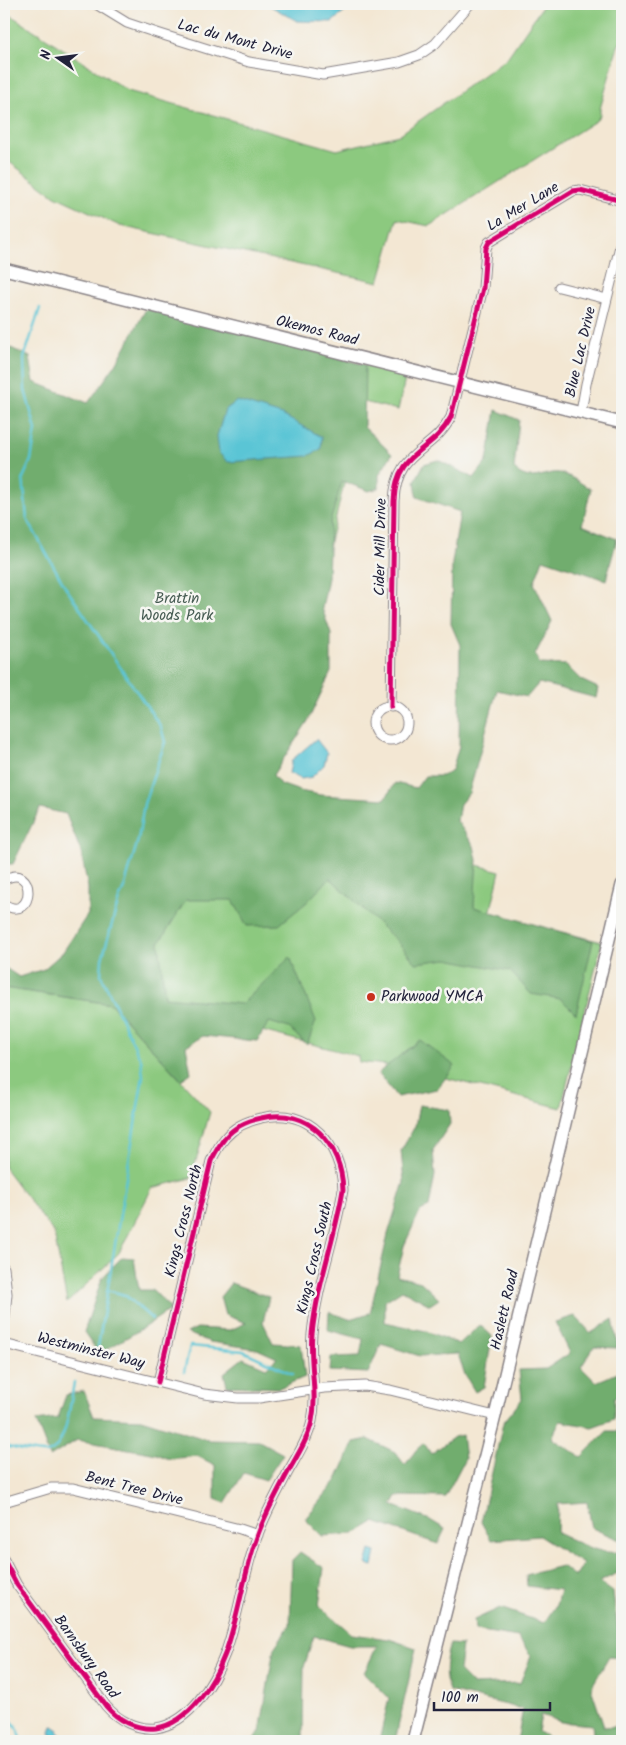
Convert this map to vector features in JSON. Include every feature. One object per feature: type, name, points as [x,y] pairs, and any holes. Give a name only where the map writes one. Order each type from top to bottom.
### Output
[{"type":"main road","name":"Okemos Road","points":[[4,269],[622,422]]},
{"type":"main road","name":"Haslett Road","points":[[414,1741],[495,1416],[622,885]]},
{"type":"street","name":"Lac du Mont Drive","points":[[96,4],[127,23],[157,34],[249,62],[323,75],[398,62],[419,55],[435,44],[470,4]]},
{"type":"street","name":"La Mer Lane","points":[[460,382],[483,288],[486,248],[489,242],[573,192],[580,190],[622,201]]},
{"type":"street","name":"Blue Lac Drive","points":[[581,412],[584,392],[622,238]]},
{"type":"street","name":"Blue Lac Drive","points":[[559,287],[608,298]]},
{"type":"street","name":"Cider Mill Drive","points":[[391,706],[394,501],[396,485],[408,460],[436,438],[448,423],[453,412],[460,382]]},
{"type":"street","points":[[4,880],[13,876],[23,879],[29,892],[22,905],[12,907],[4,904]]},
{"type":"street","name":"Kings Cross North","points":[[158,1382],[211,1161],[217,1149],[236,1128],[247,1122],[268,1116],[290,1118]]},
{"type":"street","name":"Kings Cross South","points":[[258,1535],[277,1493],[305,1441],[312,1422],[314,1390],[311,1350],[312,1334],[318,1298],[343,1190],[343,1176],[335,1153],[321,1134],[312,1127],[290,1118]]},
{"type":"street","points":[[4,1268],[7,1294],[4,1325]]},
{"type":"street","name":"Westminster Way","points":[[4,1344],[204,1394],[258,1398],[347,1386],[365,1386],[390,1390],[495,1416]]},
{"type":"street","name":"Bent Tree Drive","points":[[4,1502],[51,1488],[73,1488],[258,1535]]},
{"type":"street","name":"Barnsbury Road","points":[[4,1560],[17,1585],[106,1706],[116,1717],[129,1724],[154,1728],[174,1722],[185,1714],[200,1698],[216,1673],[228,1643],[258,1535]]},
{"type":"green space","points":[[544,4],[622,4],[622,40],[618,46],[600,109],[600,115],[597,120],[429,226],[397,219],[379,282],[120,226],[55,196],[4,158],[4,11],[128,91],[337,150],[399,135],[507,58]]},
{"type":"green space","name":"Brattin Woods Park","points":[[146,309],[406,375],[398,410],[364,402],[264,811],[500,871],[490,914],[602,942],[561,1108],[404,1067],[359,1062],[358,1056],[104,990],[158,786],[92,507]]},
{"type":"green space","name":"Brattin Woods Park","points":[[146,309],[365,365],[364,427],[392,454],[379,475],[379,488],[369,491],[342,481],[330,523],[328,578],[322,608],[331,634],[331,672],[308,721],[273,775],[280,784],[320,795],[385,799],[395,783],[416,788],[425,776],[442,776],[452,770],[459,746],[460,645],[451,624],[452,563],[460,512],[417,497],[415,481],[424,464],[438,460],[474,478],[487,461],[496,410],[519,420],[514,469],[527,477],[551,473],[563,474],[591,489],[582,525],[617,539],[606,580],[543,559],[534,583],[552,621],[535,655],[540,664],[566,665],[581,680],[598,688],[596,698],[539,683],[527,697],[497,690],[469,793],[460,804],[457,821],[474,846],[477,860],[474,907],[593,941],[576,1014],[561,999],[531,994],[510,971],[447,959],[416,963],[396,940],[330,878],[307,902],[279,925],[247,926],[233,900],[186,900],[159,943],[165,997],[242,1004],[290,957],[316,1021],[307,1045],[289,1028],[269,1022],[257,1041],[203,1036],[186,1046],[191,1073],[181,1080],[111,1004],[4,988],[4,967],[19,977],[44,969],[63,952],[88,914],[88,888],[81,852],[66,814],[40,808],[13,864],[4,864],[4,363],[11,348],[30,357],[34,382],[88,403],[116,364]]},
{"type":"green space","points":[[4,988],[111,1004],[210,1112],[191,1178],[152,1188],[119,1253],[67,1303],[54,1233],[4,1167]]},
{"type":"green space","points":[[420,1040],[455,1066],[437,1089],[397,1097],[378,1073]]},
{"type":"green space","points":[[419,1105],[449,1110],[450,1124],[433,1150],[435,1175],[429,1207],[420,1211],[404,1246],[397,1276],[421,1282],[439,1299],[430,1305],[402,1290],[385,1301],[385,1322],[426,1331],[459,1344],[480,1325],[492,1336],[484,1387],[475,1392],[465,1375],[458,1354],[420,1356],[381,1344],[368,1373],[330,1371],[331,1357],[360,1356],[363,1339],[328,1330],[329,1312],[349,1319],[370,1313],[388,1234],[404,1182],[401,1151],[415,1126]]},
{"type":"green space","points":[[122,1257],[134,1258],[139,1290],[153,1290],[171,1309],[99,1354],[84,1332],[102,1278]]},
{"type":"green space","points":[[231,1283],[269,1297],[263,1322],[273,1343],[301,1345],[305,1377],[279,1388],[227,1386],[224,1373],[243,1358],[266,1368],[277,1358],[257,1349],[210,1342],[187,1333],[197,1328],[230,1330],[246,1323],[225,1315],[220,1297]]},
{"type":"green space","points":[[575,1316],[591,1333],[613,1319],[618,1348],[594,1347],[581,1367],[596,1382],[622,1372],[622,1398],[614,1397],[614,1419],[592,1427],[560,1421],[552,1438],[581,1457],[607,1431],[622,1431],[622,1541],[592,1528],[587,1502],[558,1504],[557,1533],[597,1550],[606,1552],[622,1551],[622,1571],[599,1582],[613,1592],[619,1639],[622,1640],[622,1658],[609,1657],[591,1688],[604,1727],[622,1726],[622,1741],[594,1741],[592,1725],[561,1722],[541,1715],[538,1732],[551,1739],[551,1741],[517,1741],[523,1709],[449,1691],[445,1673],[446,1662],[450,1644],[462,1645],[459,1671],[473,1685],[520,1683],[531,1656],[518,1637],[475,1630],[474,1620],[500,1608],[544,1623],[556,1605],[560,1590],[527,1586],[526,1575],[562,1566],[575,1577],[583,1564],[539,1536],[491,1540],[481,1522],[503,1423],[522,1399],[519,1370],[546,1369],[570,1353],[555,1322]]},
{"type":"green space","points":[[84,1391],[94,1417],[141,1419],[208,1440],[259,1441],[283,1454],[266,1480],[244,1473],[225,1503],[215,1499],[215,1465],[197,1456],[169,1459],[157,1454],[77,1440],[50,1457],[36,1421],[58,1418],[66,1395]]},
{"type":"green space","points":[[462,1435],[465,1459],[445,1497],[397,1496],[392,1505],[430,1520],[445,1529],[438,1544],[374,1522],[354,1534],[322,1536],[305,1519],[337,1480],[354,1442],[368,1439],[395,1452],[405,1465],[424,1443],[431,1454],[454,1437]]},
{"type":"green space","points":[[300,1552],[324,1568],[319,1606],[352,1634],[389,1639],[416,1648],[395,1741],[379,1741],[389,1698],[364,1673],[377,1646],[350,1646],[314,1636],[304,1667],[303,1739],[307,1741],[252,1741],[260,1732],[274,1648],[290,1625],[292,1560]]},
{"type":"water","points":[[267,4],[355,4],[332,22],[297,21]]},
{"type":"water","points":[[237,401],[282,415],[322,437],[321,449],[308,456],[228,462],[219,453],[217,436],[225,410]]},
{"type":"water","points":[[316,739],[327,753],[324,765],[312,777],[301,779],[289,773],[292,760]]},
{"type":"water","points":[[370,1550],[376,1552],[373,1566],[366,1564]]},
{"type":"water","points":[[53,1726],[59,1730],[58,1732],[62,1736],[59,1741],[55,1740],[50,1733]]},
{"type":"waterway","points":[[40,308],[24,358],[25,390],[36,430],[31,460],[23,478],[27,519],[66,588],[161,727],[165,742],[144,804],[138,840],[102,959],[101,975],[141,1060],[143,1076],[98,1347]]},
{"type":"waterway","points":[[107,1290],[125,1295],[152,1319]]},
{"type":"waterway","points":[[184,1372],[190,1346],[243,1351],[293,1374]]},
{"type":"waterway","points":[[4,1446],[43,1453],[54,1449],[64,1433],[74,1382]]},
{"type":"waterway","points":[[4,1714],[16,1726],[22,1741]]},
{"type":"cycle path","points":[[391,707],[394,501],[396,484],[401,471],[408,461],[443,429],[451,417],[483,288],[486,248],[489,242],[573,191],[580,190],[622,201]]},
{"type":"cycle path","points":[[4,1560],[17,1585],[106,1706],[122,1720],[135,1726],[149,1728],[168,1725],[190,1710],[207,1689],[220,1665],[230,1640],[252,1551],[260,1528],[305,1441],[314,1410],[311,1345],[314,1316],[343,1190],[337,1158],[320,1133],[308,1124],[294,1118],[278,1116],[256,1119],[232,1131],[217,1149],[211,1161],[158,1382]]},
{"type":"place","name":"Parkwood YMCA","points":[[371,997]]}]
